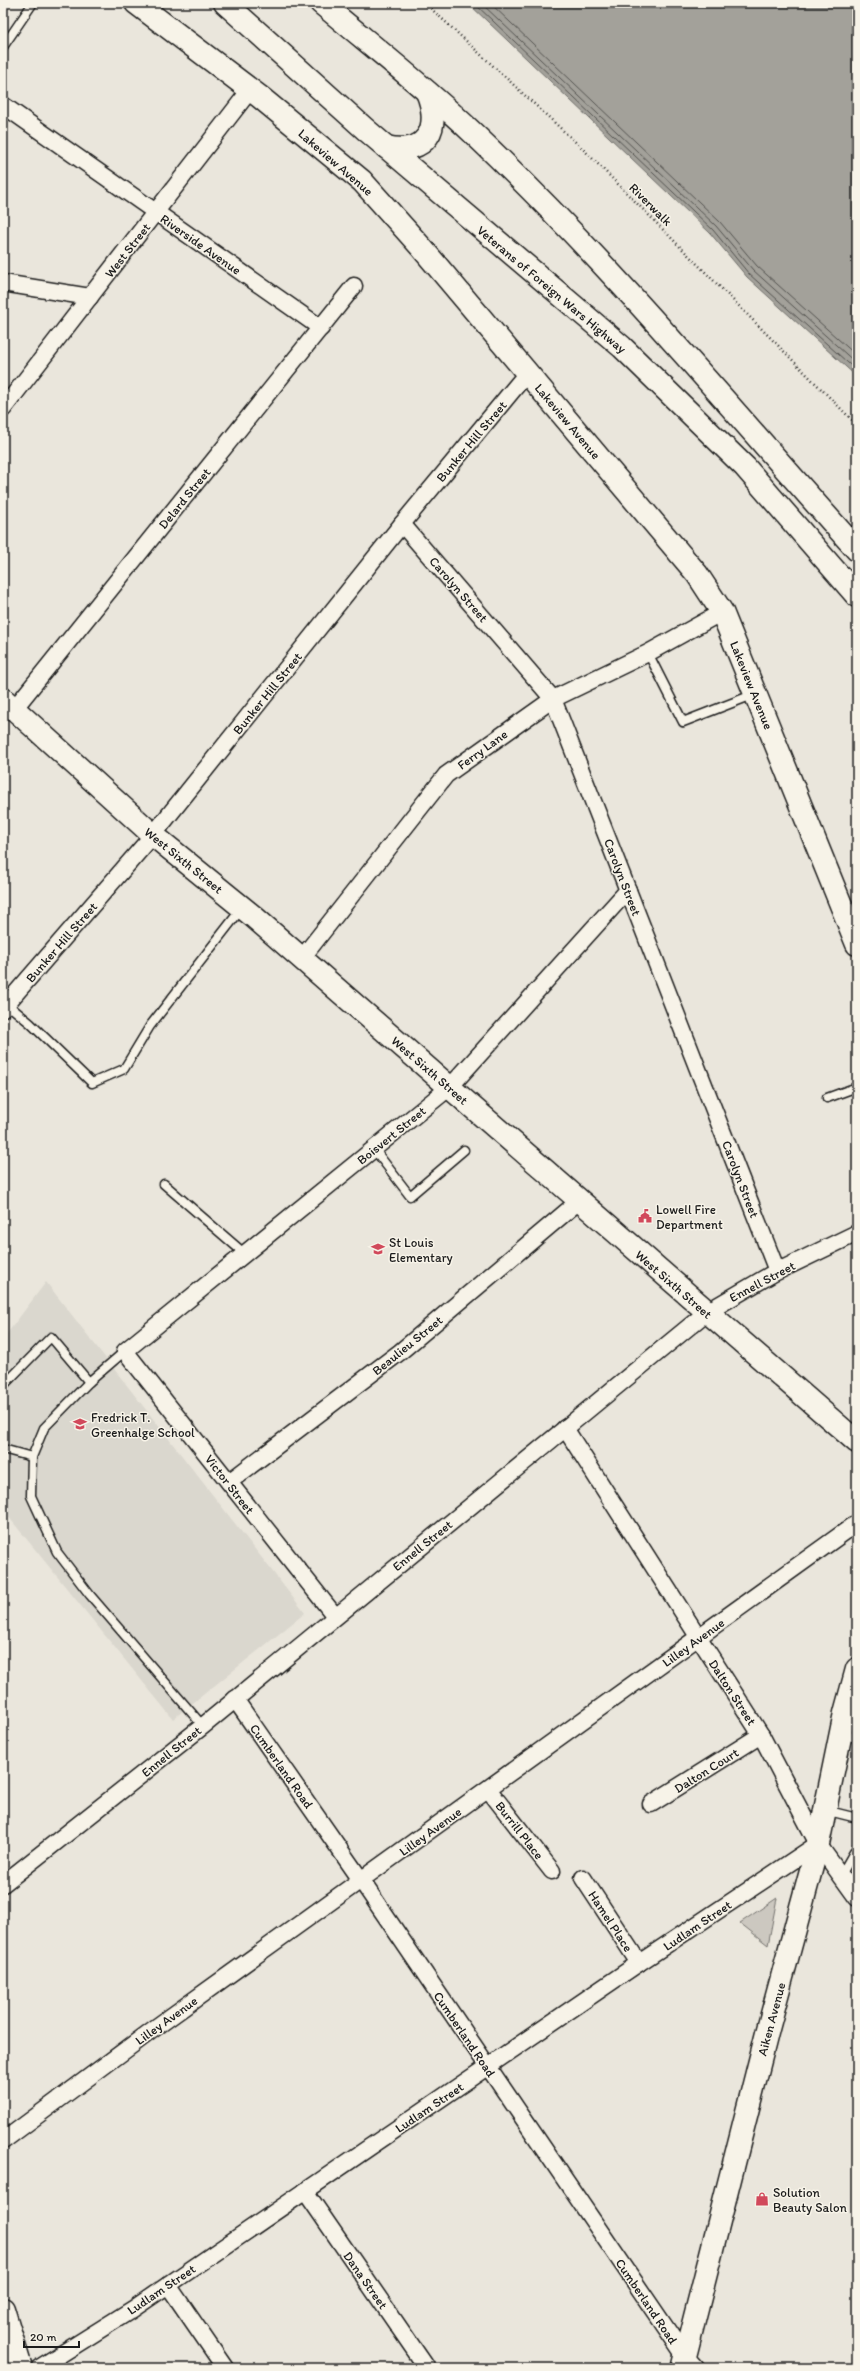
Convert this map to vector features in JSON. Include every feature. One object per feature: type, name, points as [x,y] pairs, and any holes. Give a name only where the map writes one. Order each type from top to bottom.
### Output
[{"type":"main road","name":"Lakeview Avenue","points":[[136,3],[250,90],[362,181],[421,247],[697,574],[722,612],[857,944]]},
{"type":"main road","points":[[321,3],[472,132],[606,267],[857,550]]},
{"type":"main road","name":"Veterans of Foreign Wars Highway","points":[[231,6],[386,147],[622,347],[745,467],[857,596]]},
{"type":"main road","points":[[386,147],[400,150],[411,148],[420,145],[427,138],[434,121],[432,103],[427,92]]},
{"type":"main road","name":"West Sixth Street","points":[[8,704],[153,836],[243,908],[302,958],[579,1202],[857,1442]]},
{"type":"main road","name":"Aiken Avenue","points":[[688,2364],[766,2037],[818,1844],[825,1810],[849,1736],[857,1669]]},
{"type":"main road","points":[[3,2309],[21,2368]]},
{"type":"street","name":"West Street","points":[[3,409],[250,90]]},
{"type":"street","name":"Riverside Avenue","points":[[3,105],[321,328]]},
{"type":"street","points":[[3,283],[90,297]]},
{"type":"street","name":"Delard Street","points":[[8,704],[321,328],[354,286]]},
{"type":"street","name":"Bunker Hill Street","points":[[4,1004],[153,836],[402,524],[527,373]]},
{"type":"street","name":"Carolyn Street","points":[[402,524],[553,699],[777,1271]]},
{"type":"street","name":"Ferry Lane","points":[[302,958],[446,775],[553,699],[648,652],[722,612]]},
{"type":"street","name":"Boisvert Street","points":[[125,1351],[450,1087],[628,890]]},
{"type":"street","name":"Beaulieu Street","points":[[229,1482],[400,1352],[579,1202]]},
{"type":"street","name":"Ennell Street","points":[[3,1884],[203,1726],[335,1616],[707,1312],[777,1271],[857,1233]]},
{"type":"street","name":"Victor Street","points":[[125,1351],[335,1616]]},
{"type":"street","name":"Dalton Street","points":[[565,1428],[761,1735],[818,1844],[857,1898]]},
{"type":"street","name":"Lilley Avenue","points":[[3,2141],[361,1880],[857,1523]]},
{"type":"street","name":"Cumberland Road","points":[[235,1699],[361,1880],[688,2364]]},
{"type":"street","name":"Dalton Court","points":[[651,1804],[761,1735]]},
{"type":"street","name":"Burrill Place","points":[[488,1789],[552,1871]]},
{"type":"street","name":"Ludlam Street","points":[[40,2368],[76,2347],[168,2286],[640,1963],[818,1844]]},
{"type":"street","name":"Hamel Place","points":[[583,1878],[640,1963]]},
{"type":"street","name":"Dana Street","points":[[305,2191],[427,2368]]},
{"type":"street","points":[[168,2286],[225,2368]]},
{"type":"lane","points":[[3,47],[33,3]]},
{"type":"lane","points":[[648,652],[683,722],[756,693]]},
{"type":"lane","points":[[4,1004],[30,1023],[92,1083],[124,1068],[150,1026],[243,908]]},
{"type":"lane","points":[[827,1098],[857,1087]]},
{"type":"lane","points":[[374,1148],[410,1196],[464,1150]]},
{"type":"lane","points":[[164,1184],[245,1254]]},
{"type":"lane","points":[[3,1386],[51,1337],[89,1382]]},
{"type":"lane","points":[[125,1351],[89,1382],[44,1428],[32,1457],[31,1496],[57,1552],[90,1595],[203,1726]]},
{"type":"lane","points":[[3,1450],[32,1457]]},
{"type":"lane","points":[[825,1810],[857,1818]]},
{"type":"lane","points":[[841,1875],[857,1847]]},
{"type":"path","name":"Riverwalk","points":[[425,3],[583,149],[857,425]]},
{"type":"shaded area","name":"Fredrick T. Greenhalge School","points":[[46,1282],[305,1613],[173,1719],[3,1510],[3,1339]]},
{"type":"shaded area","points":[[777,1898],[768,1945],[740,1923]]},
{"type":"water","points":[[468,3],[857,3],[857,377],[747,277],[710,233]]},
{"type":"place","name":"Lowell Fire Department","points":[[645,1216]]},
{"type":"place","name":"St Louis Elementary","points":[[378,1249]]},
{"type":"place","name":"Fredrick T. Greenhalge School","points":[[80,1424]]},
{"type":"place","name":"Solution Beauty Salon","points":[[762,2199]]}]
